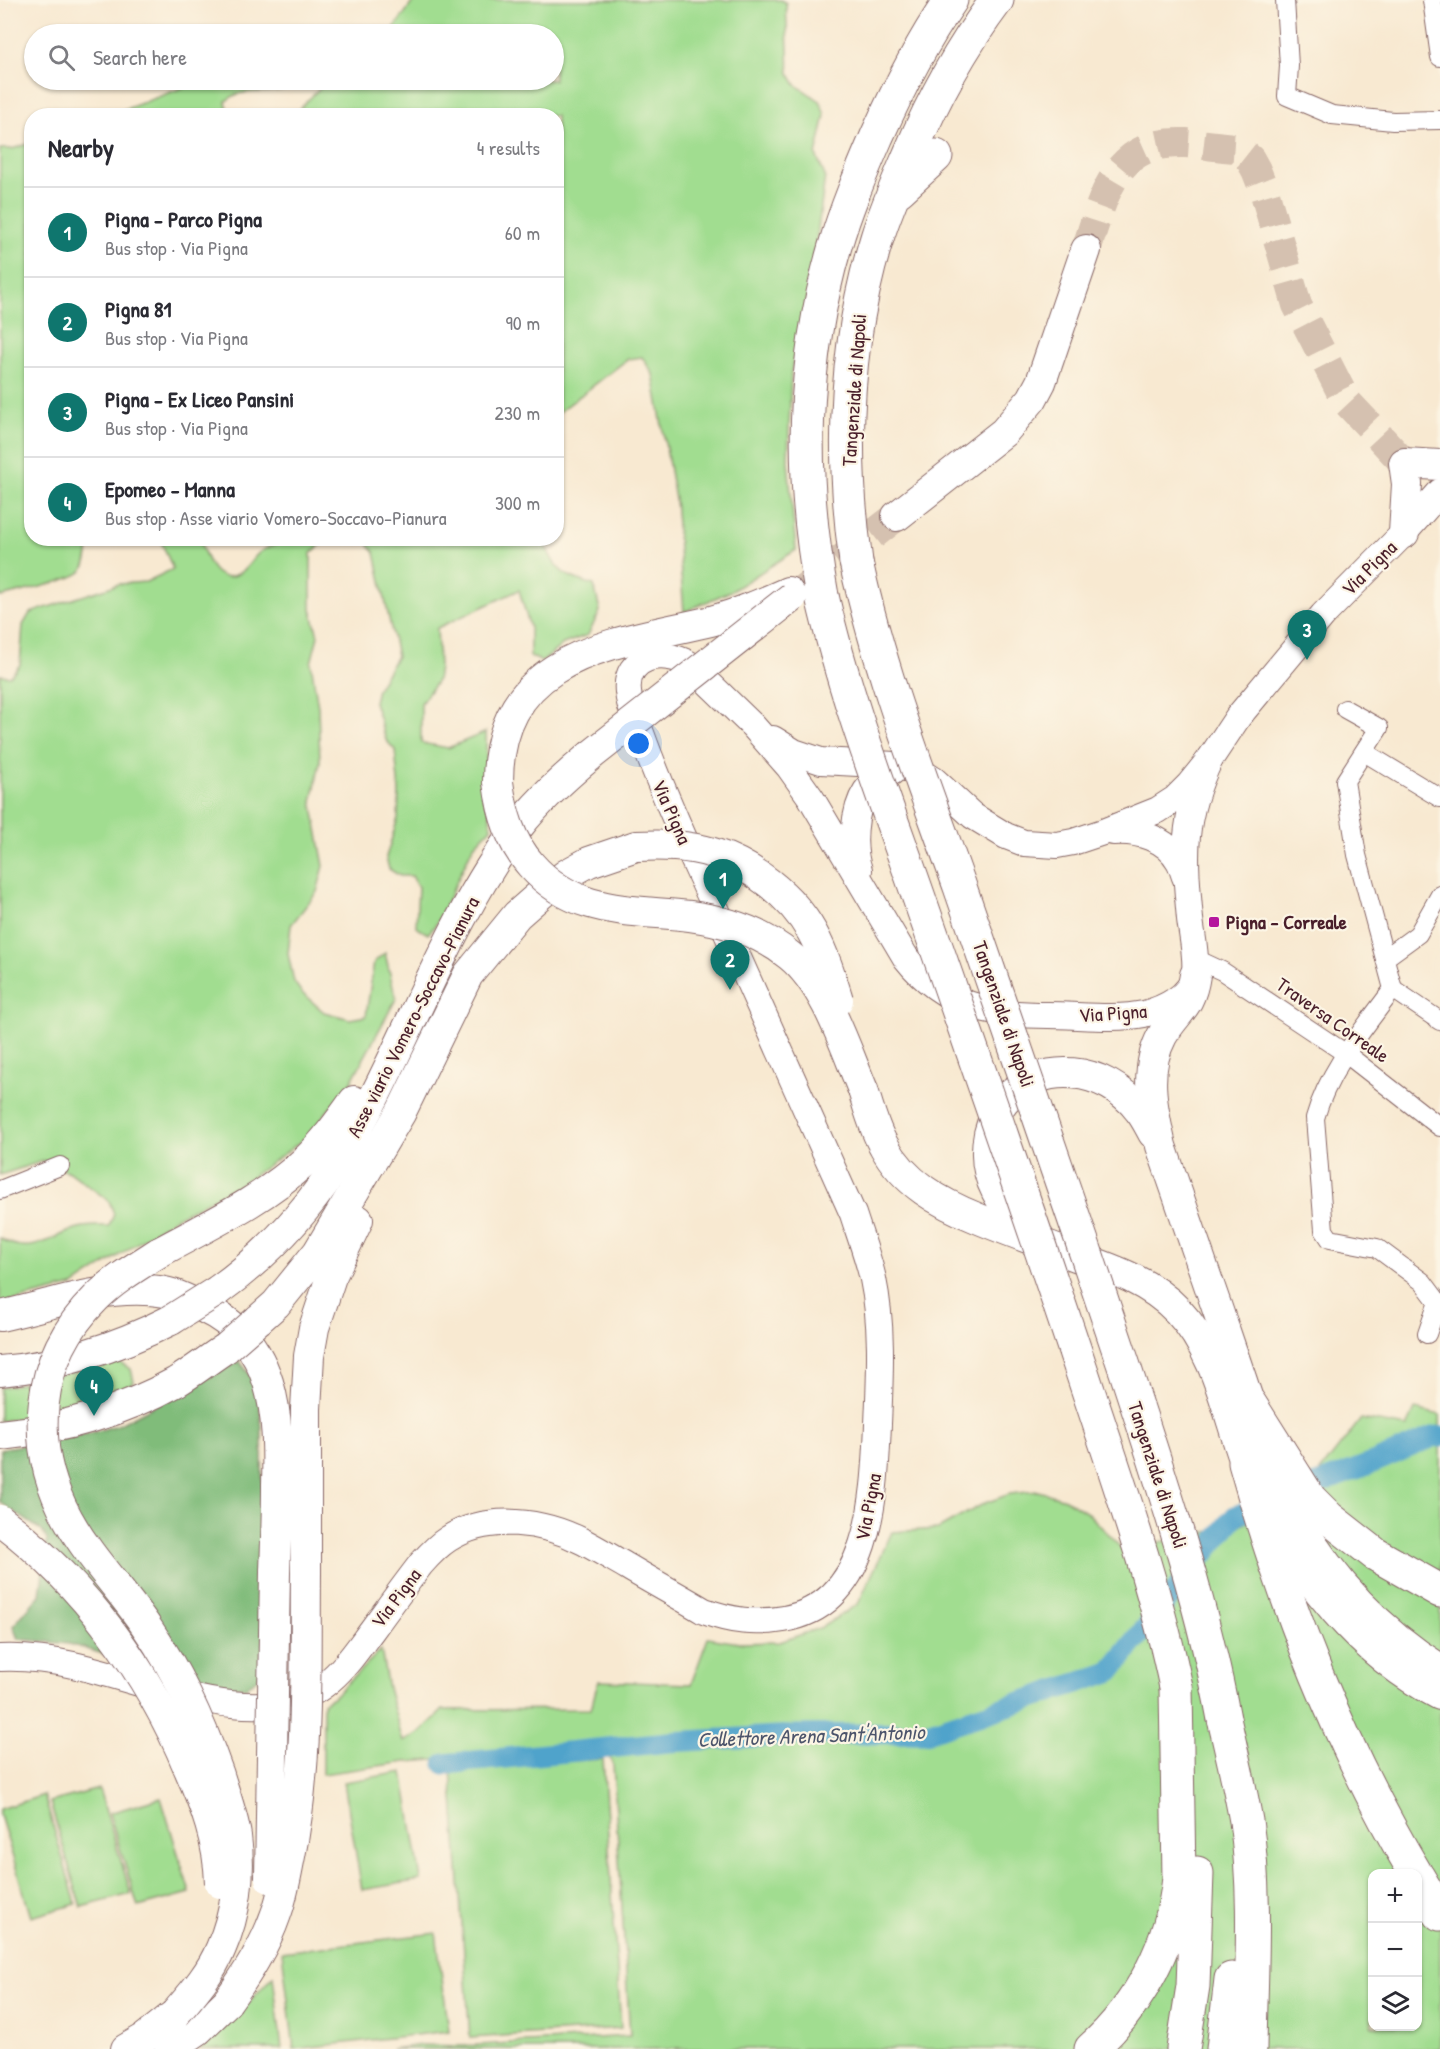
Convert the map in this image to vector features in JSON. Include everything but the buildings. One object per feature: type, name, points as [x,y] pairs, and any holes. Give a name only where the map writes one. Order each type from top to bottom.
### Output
[{"type":"highway","name":"Tangenziale di Napoli","points":[[951,0],[917,56],[880,130],[835,244],[825,283],[813,346],[806,426],[810,511],[801,595],[833,640],[865,743],[1045,1260],[1128,1513],[1166,1639],[1189,1757],[1197,1852],[1193,1986],[1183,2049]]},
{"type":"highway","name":"Tangenziale di Napoli","points":[[997,0],[967,43],[924,119],[891,197],[867,274],[859,313],[851,378],[847,456],[849,500],[856,562],[867,613],[891,692],[1043,1126],[1167,1498],[1205,1635],[1224,1719],[1234,1810],[1236,1878],[1229,2009],[1223,2049]]},
{"type":"highway","points":[[891,197],[936,156]]},
{"type":"highway","points":[[897,516],[1004,432],[1020,416],[1041,382],[1086,250]]},
{"type":"highway","points":[[1404,533],[1407,484],[1404,463],[1440,465]]},
{"type":"highway","points":[[801,595],[713,620],[621,640],[562,664],[547,674],[522,700],[512,717],[498,765],[503,815],[518,847],[538,873],[577,900],[629,912],[690,916],[737,926],[756,933],[792,957],[820,990],[863,1090],[883,1145],[909,1178],[928,1194],[954,1208],[1134,1278],[1177,1310],[1202,1344],[1211,1362],[1245,1463],[1267,1543],[1312,1665],[1361,1776],[1413,1869]]},
{"type":"highway","name":"Asse viario Vomero-Soccavo-Pianura","points":[[0,1371],[34,1367],[119,1345],[171,1320],[217,1291],[258,1259],[292,1224],[333,1170],[378,1077],[482,882],[520,824],[561,780],[590,756],[801,595]]},
{"type":"highway","name":"Asse viario Vomero-Soccavo-Pianura","points":[[0,1435],[65,1424],[119,1408],[177,1381],[225,1348],[276,1304],[318,1252],[402,1110],[468,975],[518,915],[567,874],[589,862],[636,846],[666,845],[713,853],[750,870],[786,898],[811,930],[830,971],[863,1090]]},
{"type":"highway","points":[[1195,966],[1189,999],[1161,1038],[1151,1073],[1151,1105],[1161,1146],[1250,1404],[1283,1491],[1297,1519],[1333,1574],[1388,1631],[1440,1669]]},
{"type":"highway","points":[[1062,1251],[1025,1227],[1001,1201],[993,1186],[987,1159],[987,1144],[997,1110],[1005,1100],[1029,1081],[1042,1076],[1053,1073],[1081,1073],[1103,1081],[1122,1093],[1139,1110],[1161,1146]]},
{"type":"highway","points":[[126,2049],[145,2038],[175,2014],[209,1971],[221,1948],[229,1926],[236,1884],[237,1860],[234,1829],[213,1757],[181,1683],[130,1603],[84,1545],[57,1499],[48,1475],[42,1428],[44,1402],[50,1374],[60,1349],[74,1325],[95,1299],[158,1253],[244,1207],[291,1173],[320,1146],[378,1077]]},
{"type":"highway","points":[[170,2049],[198,2030],[228,2002],[256,1958],[270,1930],[284,1885],[294,1835],[304,1750],[306,1383],[314,1328],[331,1277],[382,1168],[402,1110]]},
{"type":"highway","points":[[0,1317],[76,1298],[123,1290],[171,1292],[223,1317],[260,1360],[273,1395],[278,1439],[270,1884],[263,1924],[228,2002]]},
{"type":"highway","points":[[1250,1404],[1310,1499],[1329,1518],[1375,1554],[1440,1591]]},
{"type":"highway","points":[[1245,1463],[1281,1536],[1307,1577],[1329,1604],[1375,1650],[1409,1676],[1440,1695]]},
{"type":"highway","points":[[0,1520],[75,1590],[101,1619],[136,1667],[172,1729],[206,1810],[214,1839],[220,1881],[216,1925],[209,1952],[199,1974],[175,2014]]},
{"type":"highway","points":[[1091,2049],[1122,2018],[1140,1992],[1154,1966],[1177,1900],[1179,1878],[1176,1687]]},
{"type":"highway","points":[[1224,1719],[1246,1822],[1251,1876],[1253,1915],[1250,2049]]},
{"type":"highway","points":[[1422,1883],[1440,1914]]},
{"type":"main road","name":"Via Pigna","points":[[753,726],[805,757],[879,763],[923,773],[934,780],[973,816],[988,826],[1024,843],[1065,844],[1103,832],[1142,818],[1175,799],[1210,759],[1238,717],[1323,615],[1404,533],[1440,492]]},
{"type":"main road","name":"Via Pigna","points":[[0,1658],[36,1659],[72,1665],[177,1694],[223,1704],[265,1704],[290,1701],[310,1695],[338,1674],[434,1550],[449,1538],[464,1532],[482,1525],[504,1522],[544,1527],[583,1541],[704,1611],[724,1618],[748,1622],[770,1622],[809,1612],[825,1601],[850,1573],[865,1538],[872,1502],[879,1383],[879,1351],[873,1280],[853,1214],[657,779],[629,700],[628,680],[640,662],[650,657],[664,655],[678,658],[689,664],[753,726],[789,767],[811,798],[906,958],[916,971],[947,995],[993,1012],[1022,1015],[1129,1016],[1142,1014],[1177,1000],[1186,992],[1195,966],[1186,844],[1189,816],[1195,794],[1210,759]]},
{"type":"main road","name":"Via Pigna","points":[[869,893],[858,866],[855,848],[855,825],[860,807],[865,793],[873,783],[884,775],[909,768]]},
{"type":"main road","name":"Via Pigna","points":[[1103,832],[1129,832],[1150,836],[1179,861],[1187,882]]},
{"type":"street","points":[[1285,0],[1289,66],[1287,96],[1332,115],[1393,121],[1440,120]]},
{"type":"street","points":[[1432,0],[1440,57]]},
{"type":"street","points":[[1345,709],[1379,728],[1345,782],[1357,855],[1393,990],[1440,1021]]},
{"type":"street","points":[[1364,752],[1440,798]]},
{"type":"street","points":[[1385,958],[1418,934],[1440,895]]},
{"type":"street","name":"Traversa Correale","points":[[1195,966],[1221,971],[1345,1053],[1440,1127]]},
{"type":"street","points":[[1393,990],[1345,1053],[1320,1101],[1315,1119],[1324,1230],[1330,1239],[1377,1248],[1423,1282],[1439,1301],[1427,1334]]},
{"type":"street","points":[[0,1190],[60,1166]]},
{"type":"green space","points":[[414,0],[781,0],[786,3],[789,73],[796,85],[820,101],[825,115],[816,155],[825,176],[811,282],[791,372],[788,461],[796,550],[733,590],[684,612],[675,499],[653,374],[642,357],[628,359],[564,408],[564,108],[300,108],[318,90],[564,90],[564,24],[397,24]]},
{"type":"green space","points":[[176,90],[280,90],[235,95],[226,101],[227,108],[129,108]]},
{"type":"green space","points":[[24,145],[24,546],[89,546],[86,564],[77,575],[0,597],[0,149],[12,149]]},
{"type":"green space","points":[[163,546],[202,546],[208,562],[218,574],[224,577],[241,572],[260,552],[271,546],[320,546],[311,553],[311,609],[318,636],[311,663],[318,707],[320,762],[312,802],[324,866],[317,892],[291,925],[288,954],[294,982],[302,993],[324,1012],[350,1019],[366,1016],[374,962],[385,953],[396,999],[351,1082],[306,1138],[246,1181],[175,1218],[73,1286],[0,1304],[0,1238],[20,1246],[29,1246],[79,1228],[109,1226],[114,1214],[109,1201],[71,1173],[43,1161],[0,1175],[0,675],[10,676],[20,665],[23,625],[30,613],[119,584],[146,582],[173,569]]},
{"type":"green space","points":[[370,546],[546,546],[560,570],[573,578],[594,585],[600,611],[588,635],[563,644],[542,662],[530,656],[530,628],[519,590],[437,628],[439,667],[437,681],[421,703],[421,743],[448,748],[486,732],[491,828],[473,847],[437,923],[428,934],[416,927],[418,887],[412,876],[400,876],[389,869],[386,857],[398,818],[399,791],[395,750],[386,740],[374,702],[377,689],[397,656],[375,553]]},
{"type":"green space","points":[[239,1361],[255,1385],[262,1430],[264,1666],[258,1678],[247,1687],[222,1688],[69,1644],[18,1639],[13,1626],[40,1595],[47,1540],[42,1531],[0,1502],[0,1449],[87,1434],[118,1425]]},
{"type":"green space","points":[[119,1362],[131,1369],[134,1382],[118,1393],[24,1418],[0,1421],[0,1388]]},
{"type":"green space","points":[[1415,1409],[1440,1415],[1440,2049],[392,2049],[421,2045],[463,2046],[630,2036],[613,1764],[604,1748],[406,1762],[323,1774],[323,1703],[333,1697],[381,1650],[388,1688],[403,1742],[421,1732],[443,1710],[591,1709],[598,1681],[691,1684],[708,1638],[739,1643],[780,1642],[822,1627],[858,1604],[892,1532],[938,1529],[985,1503],[1010,1494],[1038,1491],[1065,1499],[1089,1514],[1123,1550],[1244,1524],[1319,1473],[1361,1419],[1407,1427]]},
{"type":"green space","points":[[603,1759],[621,2028],[470,2038],[451,1769]]},
{"type":"green space","points":[[403,1772],[421,1880],[362,1890],[344,1782]]},
{"type":"green space","points":[[99,1789],[131,1894],[81,1907],[50,1802]]},
{"type":"green space","points":[[44,1795],[76,1904],[31,1917],[0,1809]]},
{"type":"green space","points":[[161,1798],[190,1893],[138,1907],[109,1813]]},
{"type":"green space","points":[[436,1933],[449,2031],[294,2049],[282,1952]]},
{"type":"green space","points":[[273,1976],[282,2049],[200,2049],[226,2027]]},
{"type":"waterway","name":"Collettore Arena Sant'Antonio","points":[[444,1764],[669,1742],[795,1735],[927,1733],[1110,1672],[1235,1516],[1375,1462],[1435,1436],[1440,1437]]},
{"type":"tunnel","points":[[1086,250],[1107,192],[1127,161],[1142,151],[1161,145],[1185,143],[1236,148],[1250,159],[1256,170],[1264,190],[1297,305],[1346,401],[1404,463]]},
{"type":"tunnel","points":[[802,590],[897,516]]},
{"type":"place","name":"Pigna - Ex Liceo Pansini","points":[[1307,660]]},
{"type":"place","name":"Pigna - Parco Pigna","points":[[723,909]]},
{"type":"place","name":"Pigna - Correale","points":[[1214,922]]},
{"type":"place","name":"Pigna 81","points":[[730,990]]},
{"type":"place","name":"Epomeo - Manna","points":[[94,1416]]}]
